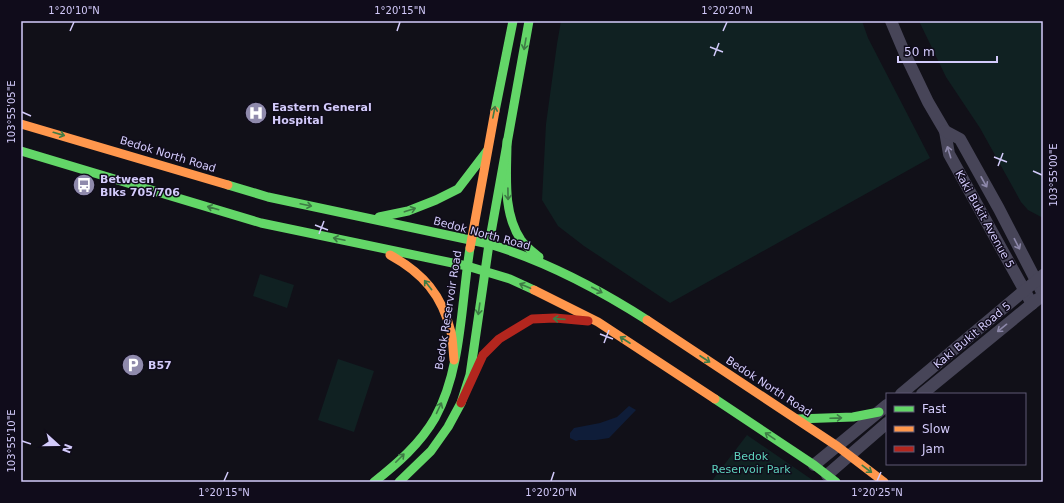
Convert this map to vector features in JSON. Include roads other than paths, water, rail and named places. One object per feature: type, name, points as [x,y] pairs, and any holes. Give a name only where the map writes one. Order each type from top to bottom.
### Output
[{"type":"main road","name":"Bedok Reservoir Road","points":[[374,482],[397,462],[418,440],[431,423],[444,398],[454,360],[471,240],[513,21]]},
{"type":"main road","points":[[460,403],[472,366],[489,244],[529,21]]},
{"type":"main road","name":"Bedok North Road","points":[[21,124],[268,197],[489,244],[513,251],[550,266],[613,298],[837,446],[884,482]]},
{"type":"main road","points":[[507,141],[508,204],[513,225],[520,239],[528,248],[550,266]]},
{"type":"main road","points":[[21,151],[261,222],[467,266],[510,279],[598,322],[814,465],[831,478]]},
{"type":"main road","points":[[372,218],[408,211],[436,200],[458,189],[470,176],[487,151]]},
{"type":"main road","points":[[377,247],[412,268],[420,275],[434,293],[444,309],[451,333],[454,360]]},
{"type":"main road","points":[[399,482],[437,443],[448,427],[483,355],[499,338],[532,319],[555,318],[598,322]]},
{"type":"main road","points":[[797,419],[845,418],[883,409]]},
{"type":"street","name":"Kaki Bukit Avenue 5","points":[[891,21],[928,102],[945,131],[949,154],[1032,304]]},
{"type":"street","name":"Kaki Bukit Avenue 5","points":[[945,131],[960,139],[1040,278],[1043,295]]},
{"type":"street","name":"Kaki Bukit Road 5","points":[[902,393],[1040,278]]},
{"type":"street","name":"Kaki Bukit Road 5","points":[[923,393],[1043,295]]},
{"type":"street","points":[[814,465],[883,409]]},
{"type":"street","points":[[831,478],[849,455],[886,424]]},
{"type":"water","points":[[629,406],[636,410],[609,438],[576,441],[570,438],[570,433],[574,428],[600,423],[617,417]]},
{"type":"place","name":"Eastern General Hospital","points":[[256,113]]},
{"type":"place","name":"Between Blks 705/706","points":[[84,185]]},
{"type":"place","name":"B57","points":[[133,365]]},
{"type":"park label","name":"Bedok Reservoir Park","points":[[751,462]]}]
